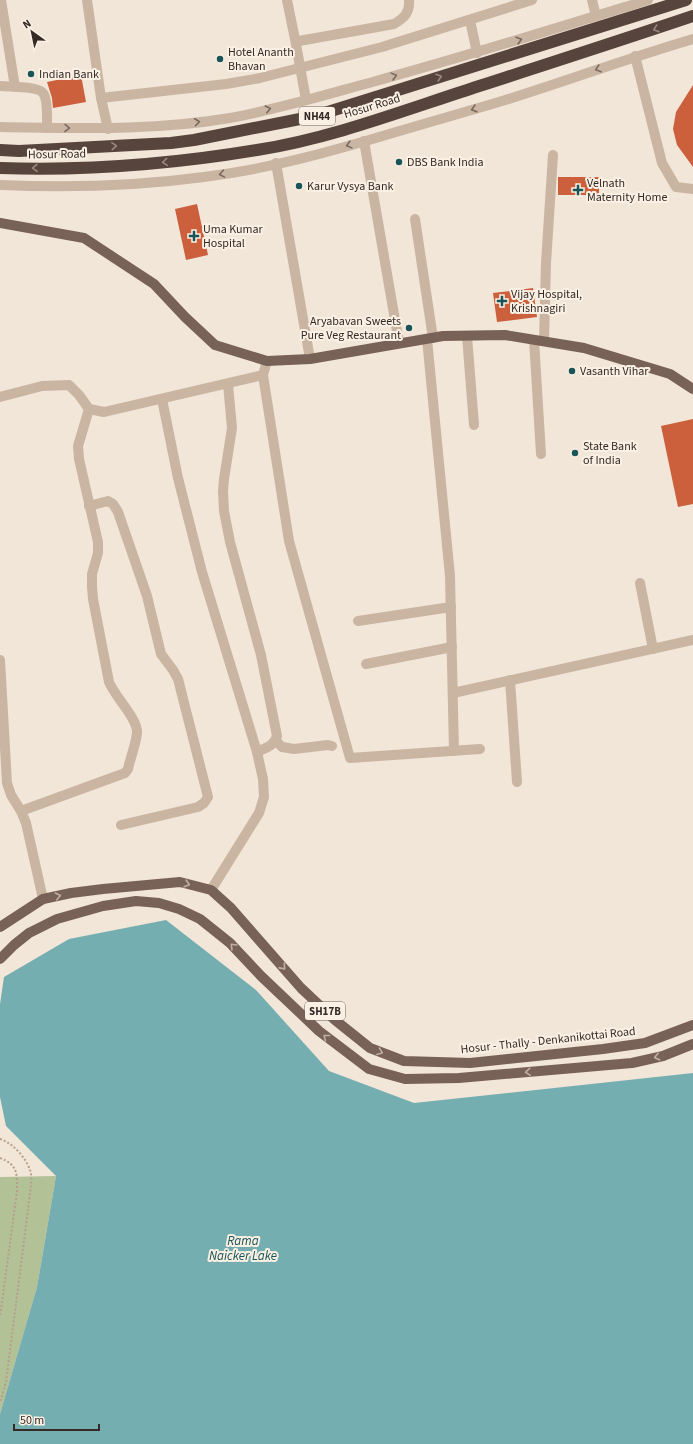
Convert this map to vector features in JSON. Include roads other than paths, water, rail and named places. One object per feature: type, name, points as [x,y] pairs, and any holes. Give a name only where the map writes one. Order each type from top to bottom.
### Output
[{"type":"highway","name":"Hosur Road","points":[[0,150],[19,151],[171,143],[194,140],[315,116],[686,0]]},
{"type":"highway","name":"Hosur Road","points":[[0,168],[100,167],[168,162],[259,150],[312,138],[367,123],[693,16]]},
{"type":"main road","points":[[0,223],[84,238],[154,284],[185,317],[215,345],[267,361],[310,359],[444,336],[505,335],[584,348],[670,374],[693,390]]},
{"type":"main road","name":"Hosur - Thally - Denkanikottai Road","points":[[0,927],[43,899],[71,893],[180,882],[211,890],[231,908],[301,988],[334,1020],[370,1048],[404,1061],[470,1063],[602,1049],[646,1043],[693,1025]]},
{"type":"main road","name":"SH17B","points":[[0,959],[29,933],[57,919],[103,906],[136,902],[159,903],[179,908],[200,919],[230,943],[261,976],[319,1031],[369,1069],[404,1079],[459,1078],[632,1063],[664,1056],[693,1044]]},
{"type":"street","points":[[1,0],[15,87]]},
{"type":"street","points":[[87,0],[101,98],[108,129]]},
{"type":"street","points":[[287,0],[306,100]]},
{"type":"street","points":[[296,44],[299,41],[394,24],[404,18],[408,11],[409,0]]},
{"type":"street","points":[[592,0],[596,16]]},
{"type":"street","points":[[0,127],[108,129],[230,118],[306,100],[477,53],[648,0]]},
{"type":"street","points":[[101,98],[226,84],[300,68],[382,47],[528,1]]},
{"type":"street","points":[[470,20],[477,53]]},
{"type":"street","points":[[0,185],[44,187],[144,183],[204,177],[276,164],[316,155],[498,102],[634,56],[693,39]]},
{"type":"street","points":[[634,56],[662,163],[676,187],[693,188]]},
{"type":"street","points":[[0,86],[37,88],[43,93],[46,98],[47,128]]},
{"type":"street","points":[[364,141],[399,344]]},
{"type":"street","points":[[544,341],[546,263],[553,155]]},
{"type":"street","points":[[276,164],[310,359]]},
{"type":"street","points":[[415,219],[430,338],[448,551],[451,607],[454,751]]},
{"type":"street","points":[[467,336],[474,425]]},
{"type":"street","points":[[534,340],[541,454]]},
{"type":"street","points":[[267,361],[263,375],[289,541],[350,758],[480,749]]},
{"type":"street","points":[[0,397],[42,386],[69,385],[79,395],[90,410],[104,412],[263,375]]},
{"type":"street","points":[[228,384],[232,428],[224,479],[224,511],[230,542],[261,655],[277,736],[276,741],[272,745],[257,752]]},
{"type":"street","points":[[162,399],[178,478],[202,572],[257,752],[263,779],[264,797],[259,813],[211,890]]},
{"type":"street","points":[[21,811],[121,776],[128,769],[137,733],[133,720],[113,691],[109,682],[93,600],[92,574],[98,553],[98,542],[79,459],[78,446],[90,410]]},
{"type":"street","points":[[89,506],[108,501],[113,504],[118,512],[147,596],[162,654],[178,679],[208,797],[204,803],[198,807],[121,825]]},
{"type":"street","points":[[640,583],[654,649]]},
{"type":"street","points":[[358,621],[451,607]]},
{"type":"street","points":[[453,693],[693,640]]},
{"type":"street","points":[[366,664],[452,647]]},
{"type":"street","points":[[0,660],[2,735],[7,783],[11,795],[21,811],[26,823],[43,899]]},
{"type":"street","points":[[510,680],[517,782]]},
{"type":"street","points":[[276,741],[282,747],[294,749],[328,745],[332,746]]},
{"type":"water","name":"Rama Naicker Lake","points":[[166,920],[256,990],[329,1071],[414,1103],[693,1073],[693,1444],[0,1444],[0,1414],[37,1287],[56,1176],[6,1126],[0,1097],[0,1004],[4,977],[69,939]]},
{"type":"place","name":"Hotel Ananth Bhavan","points":[[220,59]]},
{"type":"place","name":"Indian Bank","points":[[31,74]]},
{"type":"place","name":"DBS Bank India","points":[[399,162]]},
{"type":"place","name":"Karur Vysya Bank","points":[[299,186]]},
{"type":"place","name":"Velnath Maternity Home","points":[[578,190]]},
{"type":"place","name":"Uma Kumar Hospital","points":[[194,236]]},
{"type":"place","name":"Vijay Hospital, Krishnagiri","points":[[502,301]]},
{"type":"place","name":"Aryabavan Sweets Pure Veg Restaurant","points":[[409,328]]},
{"type":"place","name":"Vasanth Vihar","points":[[572,371]]},
{"type":"place","name":"State Bank of India","points":[[575,453]]}]
